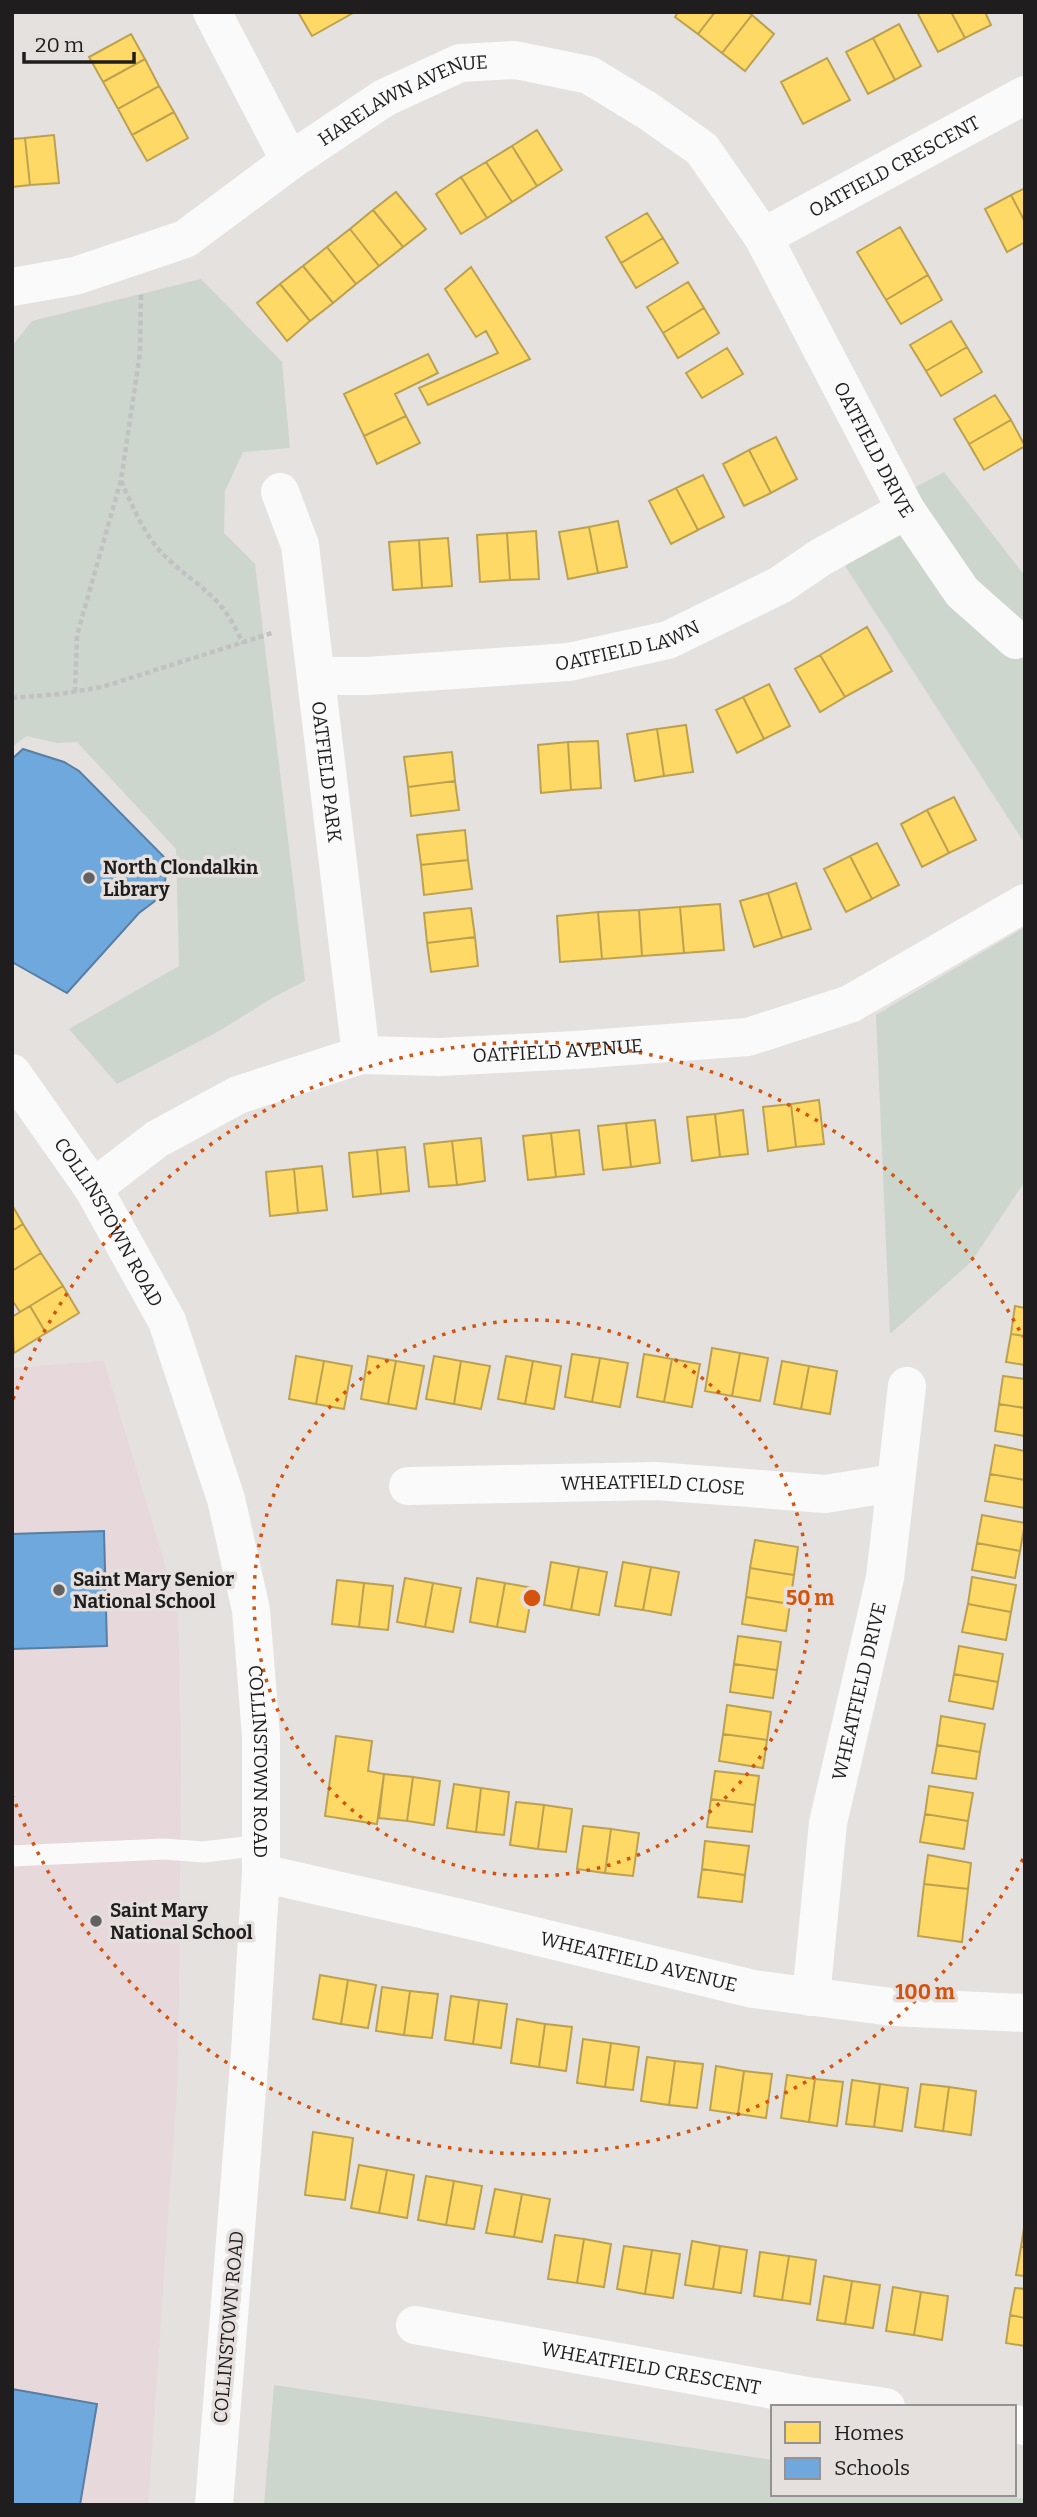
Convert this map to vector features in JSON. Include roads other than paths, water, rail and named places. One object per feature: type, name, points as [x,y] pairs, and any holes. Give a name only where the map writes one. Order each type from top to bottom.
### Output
[{"type":"street","points":[[212,12],[290,161]]},
{"type":"street","name":"HARELAWN AVENUE","points":[[12,287],[75,276],[185,239],[290,161],[384,97],[460,63],[515,60],[589,75],[648,111],[702,149],[763,237]]},
{"type":"street","name":"OATFIELD CRESCENT","points":[[763,237],[1025,95]]},
{"type":"street","name":"OATFIELD DRIVE","points":[[763,237],[906,510],[962,592],[1016,640]]},
{"type":"street","name":"OATFIELD PARK","points":[[280,492],[300,545],[318,676],[361,1055]]},
{"type":"street","name":"OATFIELD LAWN","points":[[318,676],[367,676],[569,662],[667,640],[780,585],[821,557],[906,510]]},
{"type":"street","name":"OATFIELD AVENUE","points":[[93,1188],[156,1139],[238,1095],[361,1055],[467,1055],[748,1037],[850,1004],[1025,903]]},
{"type":"street","name":"COLLINSTOWN ROAD","points":[[12,1073],[93,1188],[166,1321],[226,1499],[251,1610],[261,1736],[261,1859],[250,2052],[214,2505]]},
{"type":"street","name":"WHEATFIELD DRIVE","points":[[811,1997],[828,1823],[885,1578],[907,1386]]},
{"type":"street","name":"WHEATFIELD CLOSE","points":[[408,1486],[656,1481],[825,1494],[894,1483]]},
{"type":"street","name":"WHEATFIELD AVENUE","points":[[261,1859],[465,1919],[753,1989],[892,2007],[1025,2013]]},
{"type":"street","name":"WHEATFIELD CRESCENT","points":[[415,2325],[801,2395],[872,2405]]},
{"type":"lane","points":[[12,1856],[164,1849],[261,1859]]},
{"type":"place","name":"North Clondalkin Library","points":[[89,878]]},
{"type":"place","name":"Saint Mary Senior National School","points":[[59,1590]]},
{"type":"place","name":"Saint Mary National School","points":[[96,1921]]}]
